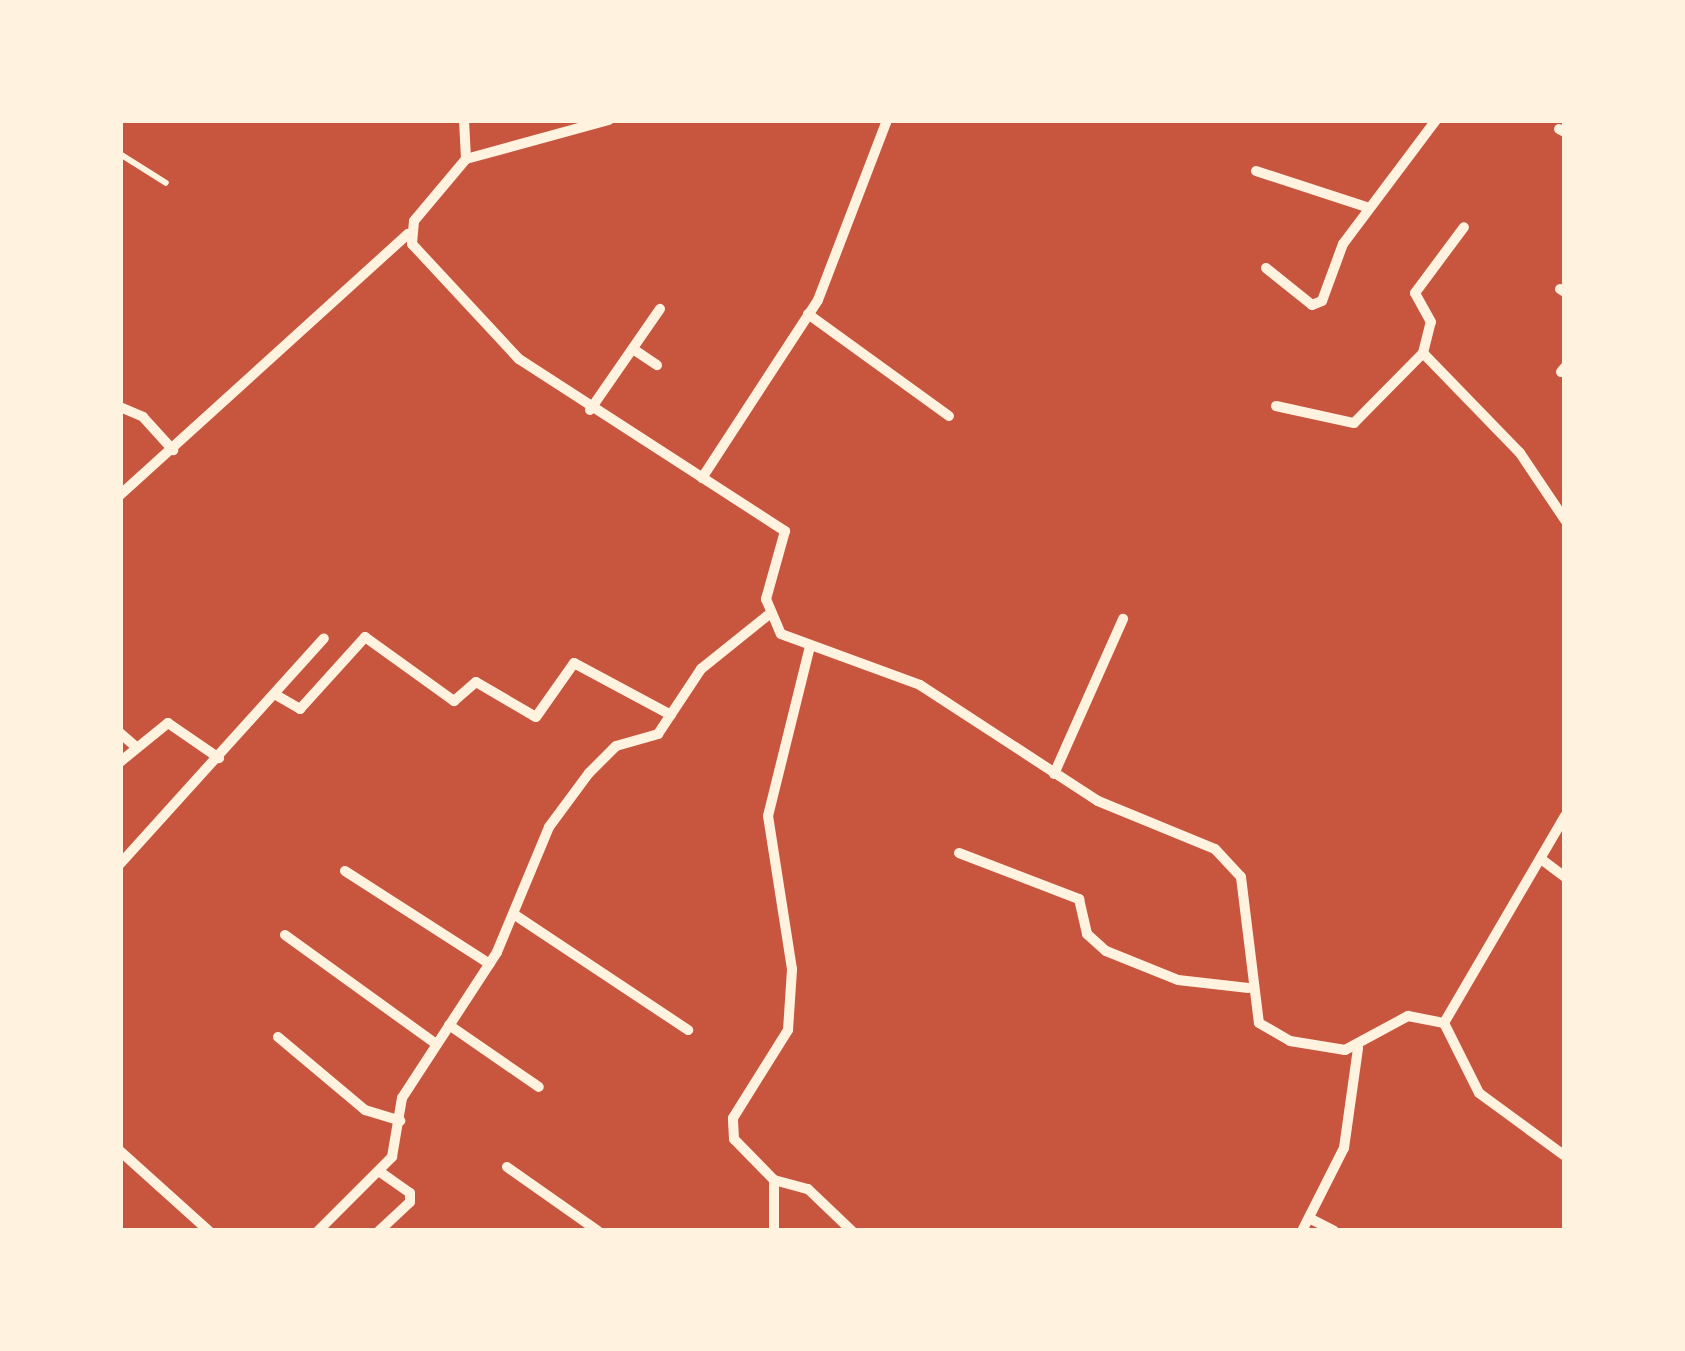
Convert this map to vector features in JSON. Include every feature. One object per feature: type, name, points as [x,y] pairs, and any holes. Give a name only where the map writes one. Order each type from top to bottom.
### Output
[{"type":"street","points":[[464,120],[466,159]]},
{"type":"street","points":[[120,495],[408,234],[466,159],[609,120]]},
{"type":"street","points":[[702,478],[808,314],[861,205],[887,120]]},
{"type":"street","points":[[1266,268],[1312,305],[1322,301],[1367,207],[1436,120]]},
{"type":"street","points":[[1256,171],[1367,207]]},
{"type":"street","points":[[1276,406],[1354,423],[1423,353],[1431,322],[1415,293],[1463,227]]},
{"type":"street","points":[[318,1231],[379,1171],[401,1136],[402,1098],[490,964],[549,827],[589,772],[616,746],[658,734],[701,669],[767,616],[784,531],[590,410],[519,359],[408,234]]},
{"type":"street","points":[[590,410],[660,309]]},
{"type":"street","points":[[808,314],[949,416]]},
{"type":"street","points":[[633,349],[657,364]]},
{"type":"street","points":[[1423,353],[1532,466],[1565,520]]},
{"type":"street","points":[[120,407],[143,417],[173,450]]},
{"type":"street","points":[[767,616],[781,634],[920,685],[1054,774],[1232,862],[1246,916],[1249,988],[1268,1031],[1309,1046],[1358,1048],[1408,1016],[1444,1023]]},
{"type":"street","points":[[1054,774],[1123,619]]},
{"type":"street","points":[[275,695],[300,710],[365,637],[454,701],[476,682],[536,717],[574,663],[671,715]]},
{"type":"street","points":[[120,864],[324,638]]},
{"type":"street","points":[[810,646],[768,816],[792,970],[788,1030],[733,1118],[734,1139],[774,1180],[808,1189],[852,1231]]},
{"type":"street","points":[[120,762],[168,723],[220,758]]},
{"type":"street","points":[[120,733],[136,746]]},
{"type":"street","points":[[1444,1023],[1565,816]]},
{"type":"street","points":[[959,853],[1079,899],[1087,934],[1106,951],[1178,980],[1249,988]]},
{"type":"street","points":[[1541,860],[1565,877]]},
{"type":"street","points":[[345,871],[490,964]]},
{"type":"street","points":[[515,915],[688,1030]]},
{"type":"street","points":[[284,935],[436,1045]]},
{"type":"street","points":[[1444,1023],[1479,1094],[1565,1156]]},
{"type":"street","points":[[449,1025],[539,1087]]},
{"type":"street","points":[[278,1037],[365,1110],[400,1121]]},
{"type":"street","points":[[1302,1231],[1344,1148],[1358,1048]]},
{"type":"street","points":[[120,1151],[209,1231]]},
{"type":"street","points":[[507,1167],[598,1231]]},
{"type":"street","points":[[379,1171],[410,1202],[379,1231]]},
{"type":"street","points":[[774,1180],[774,1231]]},
{"type":"street","points":[[1309,1218],[1334,1231]]},
{"type":"lane","points":[[120,154],[166,183]]}]
